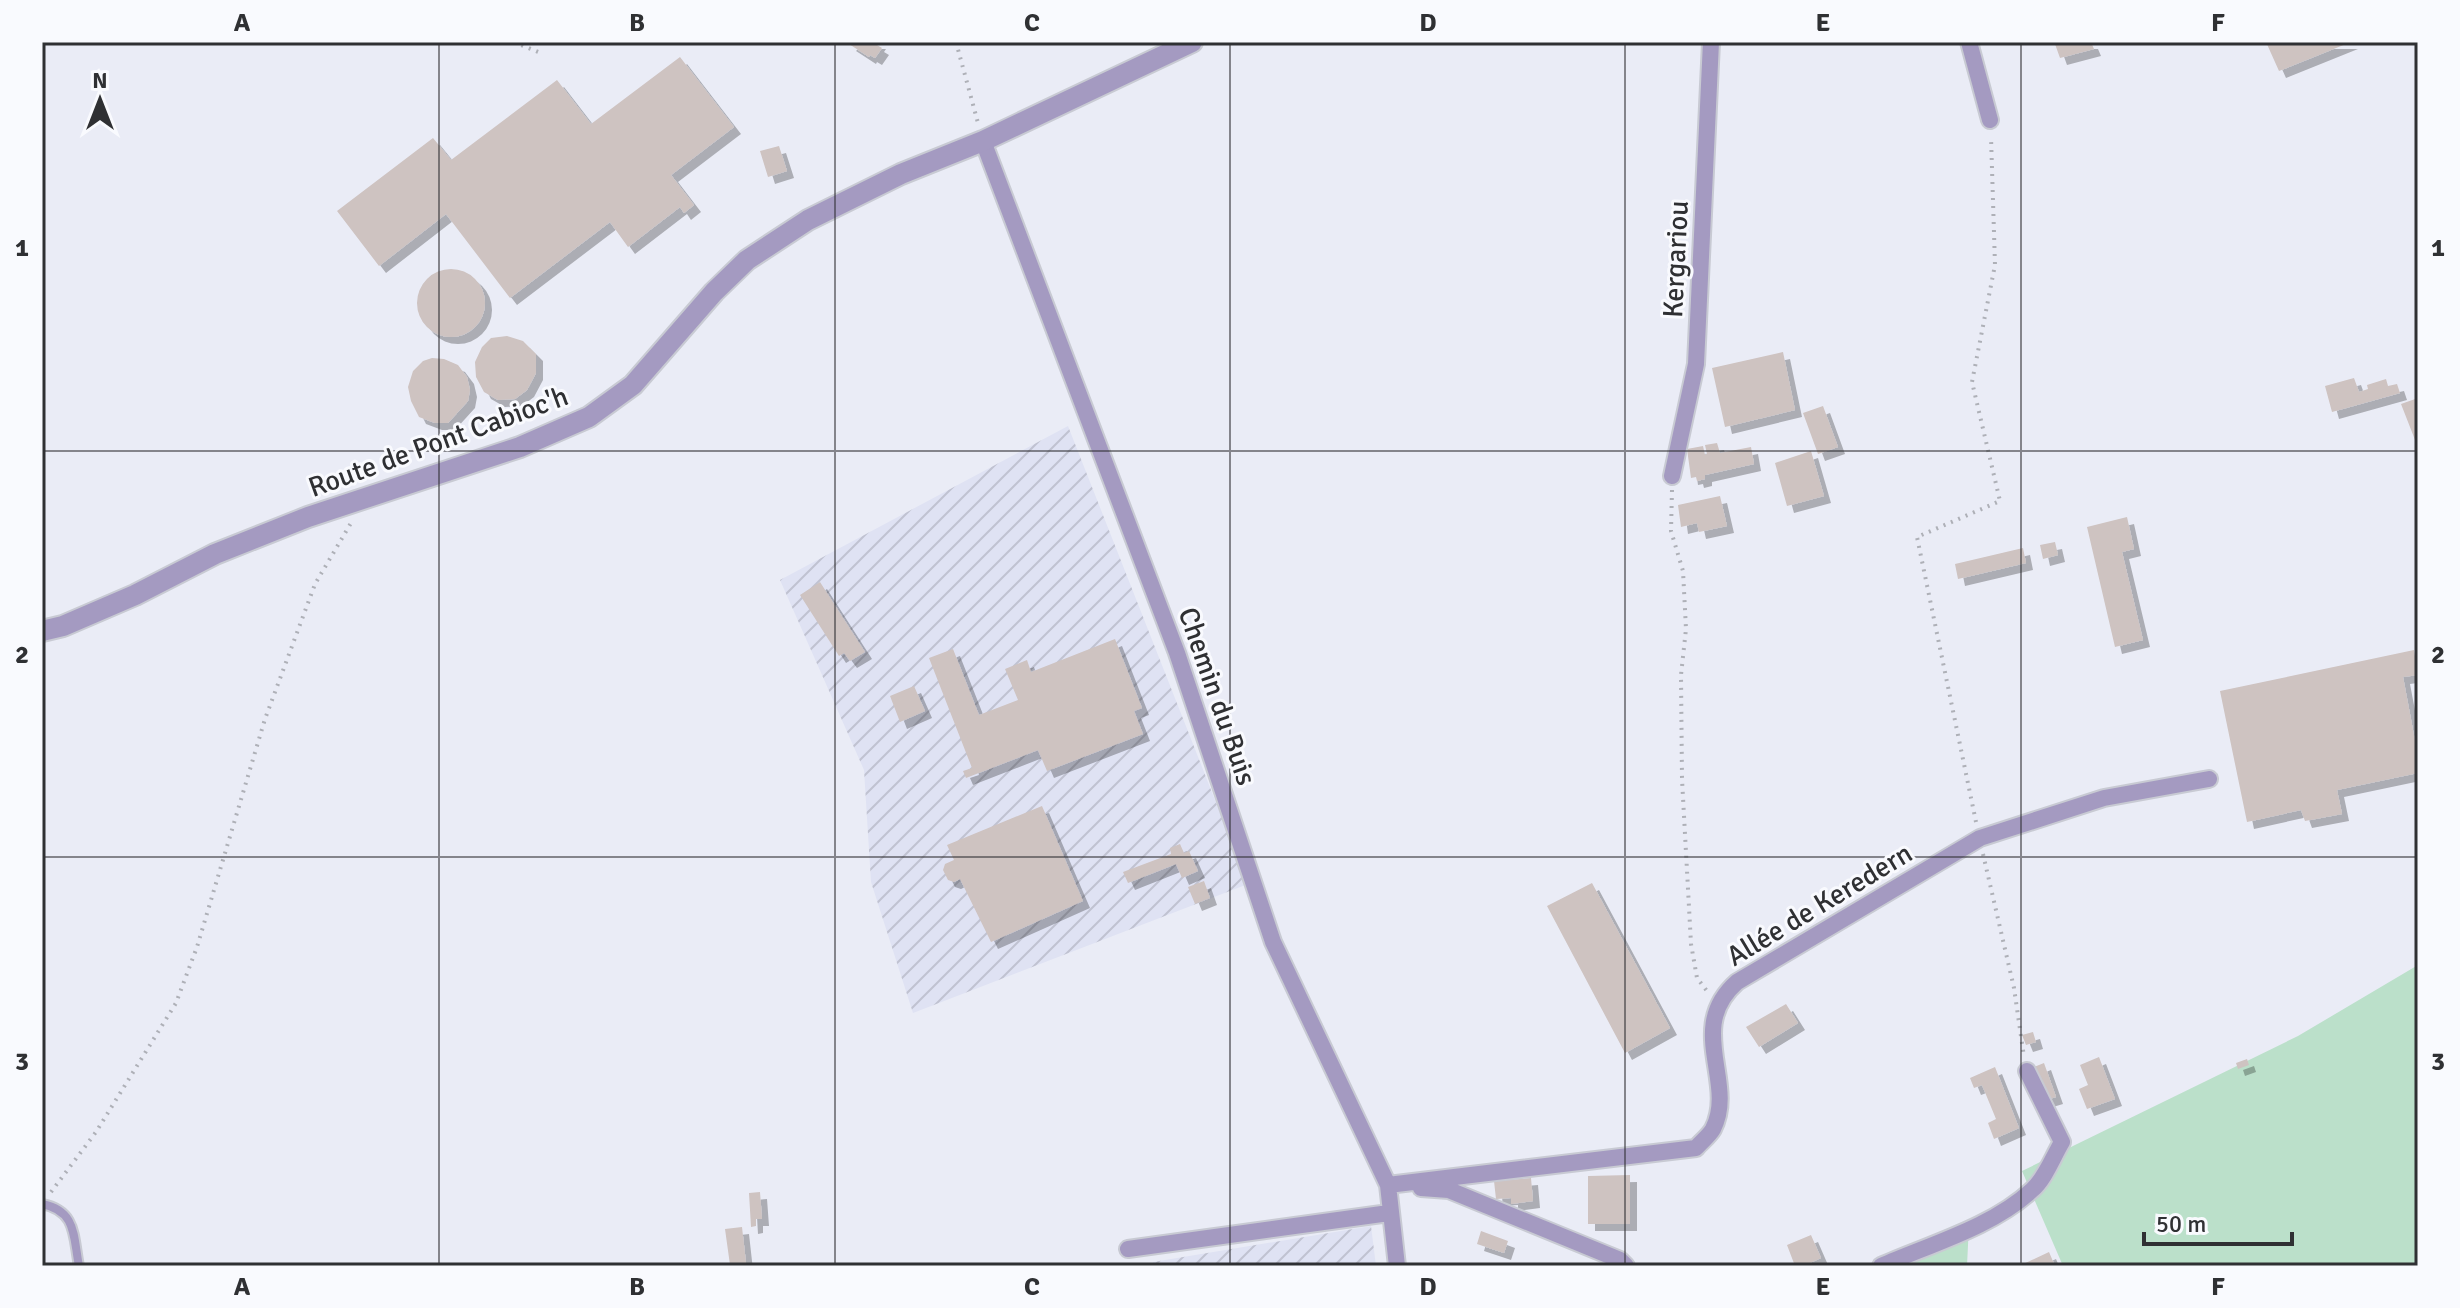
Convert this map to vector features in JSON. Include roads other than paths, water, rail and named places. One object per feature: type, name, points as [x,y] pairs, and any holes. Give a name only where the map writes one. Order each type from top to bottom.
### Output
[{"type":"street","name":"Route de Pont Cabioc'h","points":[[42,631],[63,626],[135,595],[215,554],[349,502],[520,447],[589,417],[633,385],[714,292],[747,260],[808,220],[901,174],[983,141],[1192,42]]},
{"type":"street","name":"Kergariou","points":[[1672,476],[1696,364],[1711,42]]},
{"type":"street","points":[[1969,42],[1990,120]]},
{"type":"street","name":"Chemin du Buis","points":[[983,141],[1177,653],[1273,942],[1388,1185],[1397,1266]]},
{"type":"street","name":"Allée de Keredern","points":[[1388,1185],[1696,1148],[1713,1131],[1719,1105],[1712,1041],[1718,1005],[1737,982],[1980,838],[2104,798],[2209,779]]},
{"type":"street","points":[[1881,1266],[1982,1225],[2034,1189],[2062,1142],[2027,1071]]},
{"type":"street","points":[[1388,1185],[1449,1190],[1620,1260],[1626,1266]]},
{"type":"street","points":[[1128,1249],[1389,1213]]},
{"type":"lane","points":[[43,1204],[56,1207],[70,1221],[79,1266]]}]
